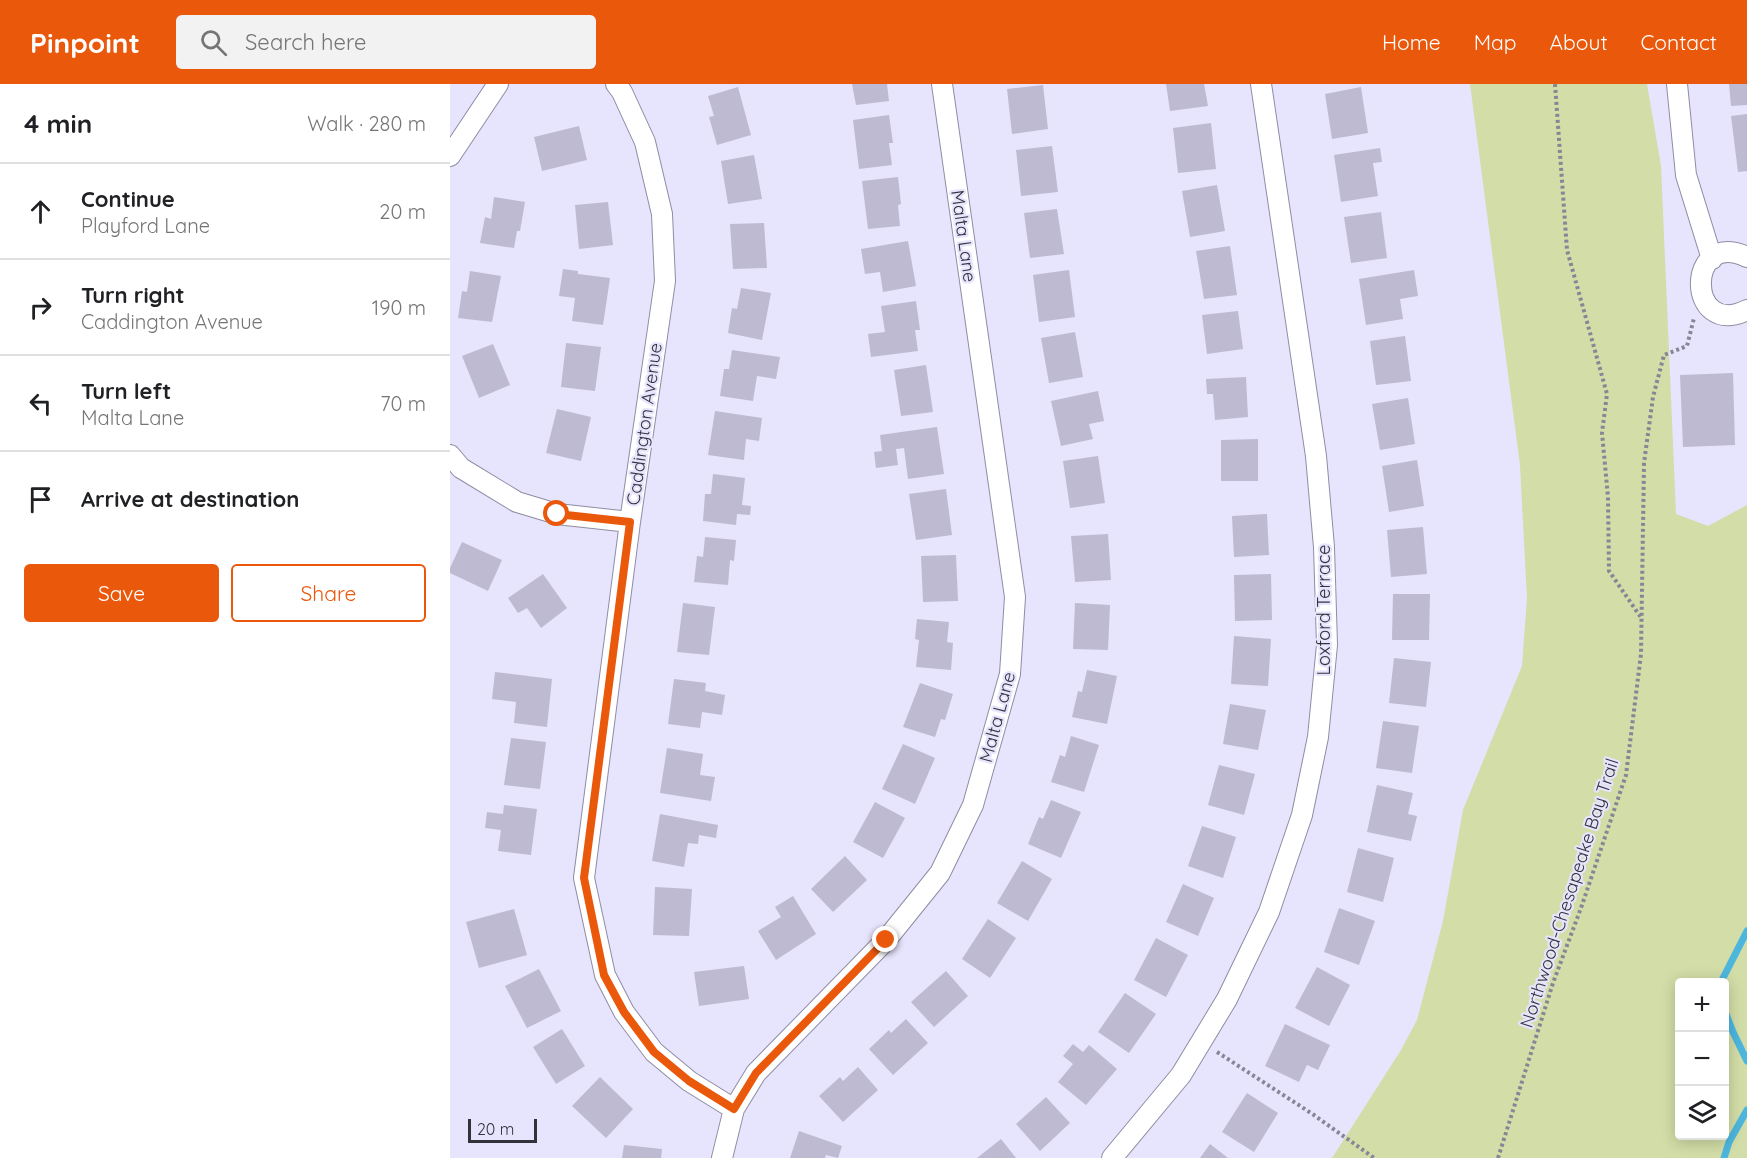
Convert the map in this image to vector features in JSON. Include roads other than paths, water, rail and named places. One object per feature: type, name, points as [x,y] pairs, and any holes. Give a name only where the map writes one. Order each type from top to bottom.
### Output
[{"type":"street","points":[[450,156],[498,84]]},
{"type":"street","name":"Caddington Avenue","points":[[616,84],[636,122],[647,152],[662,214],[665,281],[630,522],[584,878],[604,975],[624,1012],[654,1052],[689,1081],[734,1109]]},
{"type":"street","name":"Malta Lane","points":[[722,1158],[734,1109],[756,1073],[886,940],[940,873],[973,805],[1010,674],[1015,597],[942,84]]},
{"type":"street","name":"Loxford Terrace","points":[[1112,1158],[1181,1075],[1227,999],[1269,912],[1302,815],[1318,737],[1327,645],[1324,547],[1316,456],[1261,84]]},
{"type":"street","points":[[1677,84],[1686,176],[1712,259]]},
{"type":"street","points":[[1747,257],[1735,253],[1723,253],[1712,259],[1704,268],[1700,279],[1700,292],[1705,302],[1714,310],[1726,315],[1738,314],[1747,310]]},
{"type":"street","points":[[450,455],[461,468],[517,502],[557,514],[630,522]]},
{"type":"waterway","points":[[1723,978],[1747,931]]},
{"type":"waterway","points":[[1729,1022],[1747,1061]]},
{"type":"waterway","points":[[1724,1158],[1729,1142],[1747,1110]]}]
